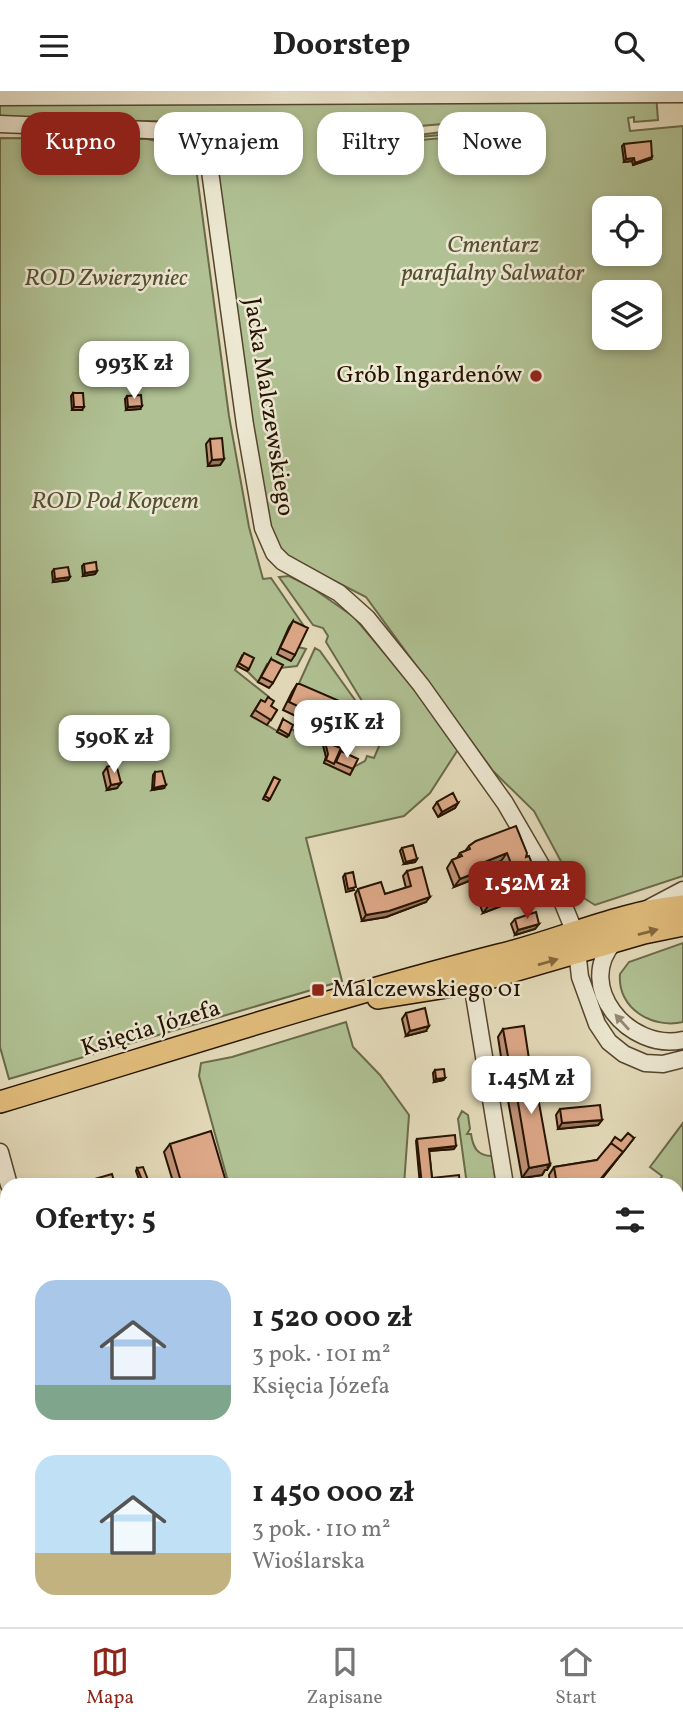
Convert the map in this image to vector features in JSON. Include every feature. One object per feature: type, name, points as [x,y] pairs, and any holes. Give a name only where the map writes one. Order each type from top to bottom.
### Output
[{"type":"main road","points":[[647,909],[683,906]]},
{"type":"main road","name":"Księcia Józefa","points":[[317,1005],[472,983],[576,943],[647,909]]},
{"type":"main road","name":"Księcia Józefa","points":[[0,1102],[447,968],[500,955],[576,943],[614,942],[683,925]]},
{"type":"street","points":[[0,97],[683,94]]},
{"type":"street","name":"Jacka Malczewskiego","points":[[0,124],[160,128],[190,139],[203,155],[209,165],[244,425],[269,545],[282,562],[339,593],[367,618],[421,685],[513,814],[550,877],[576,943]]},
{"type":"street","name":"Księcia Józefa","points":[[647,909],[683,890]]},
{"type":"street","points":[[614,942],[604,957],[602,980],[606,997],[618,1019],[632,1032],[649,1040],[683,1039]]},
{"type":"street","points":[[576,943],[580,977],[593,1014],[609,1042],[624,1054],[645,1063],[663,1064],[683,1059]]},
{"type":"street","points":[[472,983],[480,969],[500,955]]},
{"type":"street","points":[[447,968],[462,972],[472,983],[504,1178]]},
{"type":"street","points":[[0,1146],[7,1178]]},
{"type":"green space","name":"Cmentarz parafialny Salwator","points":[[0,91],[656,94],[658,120],[634,122],[634,117],[628,118],[630,131],[683,126],[683,876],[595,905],[579,895],[534,811],[493,771],[366,597],[280,553],[270,531],[260,484],[226,248],[218,175],[303,175],[303,112],[154,112],[154,121],[140,121],[140,112],[21,112],[21,119],[0,119]]},
{"type":"green space","points":[[438,132],[438,136],[424,137],[424,134]]},
{"type":"green space","points":[[0,138],[21,138],[21,175],[140,175],[140,139],[147,139],[154,140],[154,175],[197,175],[229,416],[249,527],[263,579],[271,578],[306,629],[298,647],[306,649],[297,666],[280,668],[267,664],[258,682],[247,671],[252,661],[242,657],[235,670],[269,697],[267,725],[287,737],[291,729],[323,745],[326,757],[324,763],[352,768],[365,761],[367,756],[374,758],[380,744],[373,740],[376,724],[326,642],[328,636],[323,628],[313,625],[279,577],[289,576],[311,587],[354,617],[441,720],[459,748],[430,793],[404,816],[306,838],[342,981],[9,1079],[0,1047]]},
{"type":"green space","points":[[315,648],[320,651],[355,700],[354,712],[330,700],[295,692]]},
{"type":"green space","points":[[683,943],[683,1022],[660,1022],[639,1014],[624,997],[620,974],[629,962]]},
{"type":"green space","points":[[346,1022],[353,1047],[380,1075],[409,1115],[404,1178],[227,1178],[199,1076],[201,1063],[232,1057]]},
{"type":"green space","points":[[462,1111],[468,1115],[470,1129],[467,1134],[471,1134],[477,1150],[492,1156],[495,1178],[466,1178],[458,1119]]},
{"type":"green space","points":[[683,1123],[683,1178],[661,1178],[662,1176],[650,1167]]},
{"type":"building","points":[[651,141],[652,157],[635,163],[634,158],[626,159],[624,144]]},
{"type":"building","points":[[73,393],[83,393],[84,407],[74,407]]},
{"type":"building","points":[[141,395],[142,406],[128,407],[127,396]]},
{"type":"building","points":[[222,438],[224,459],[212,460],[210,439]]},
{"type":"building","points":[[96,562],[97,571],[85,573],[84,564]]},
{"type":"building","points":[[68,567],[70,577],[55,579],[54,569]]},
{"type":"building","points":[[293,621],[308,628],[295,655],[280,648]]},
{"type":"building","points":[[244,653],[254,658],[249,669],[239,663]]},
{"type":"building","points":[[271,659],[283,665],[273,683],[261,677]]},
{"type":"building","points":[[297,684],[351,706],[349,718],[342,727],[289,702]]},
{"type":"building","points":[[268,697],[274,701],[271,706],[277,710],[271,720],[255,710],[261,700],[265,702]]},
{"type":"building","points":[[283,719],[293,725],[289,735],[279,729]]},
{"type":"building","points":[[325,742],[341,748],[334,764],[326,760],[328,754]]},
{"type":"building","points":[[341,751],[358,759],[353,769],[336,762]]},
{"type":"building","points":[[116,764],[121,783],[111,785],[107,767]]},
{"type":"building","points":[[162,771],[166,785],[154,788],[155,772]]},
{"type":"building","points":[[274,777],[280,780],[270,799],[265,796]]},
{"type":"building","points":[[453,793],[458,803],[442,812],[437,802]]},
{"type":"building","points":[[516,826],[527,853],[526,857],[529,856],[540,885],[489,905],[482,887],[515,874],[507,853],[477,865],[480,871],[460,879],[452,860],[462,856],[460,853],[470,849],[469,846],[476,841]]},
{"type":"building","points":[[413,845],[417,859],[406,862],[402,848]]},
{"type":"building","points":[[422,867],[430,897],[389,911],[366,915],[358,889],[381,882],[385,894],[411,886],[407,871]]},
{"type":"building","points":[[353,872],[356,887],[348,889],[345,874]]},
{"type":"building","points":[[536,912],[539,924],[518,930],[515,919]]},
{"type":"building","points":[[425,1008],[429,1026],[410,1031],[406,1013]]},
{"type":"building","points":[[524,1026],[529,1059],[509,1062],[503,1029]]},
{"type":"building","points":[[532,1064],[550,1164],[529,1168],[512,1067]]},
{"type":"building","points":[[444,1069],[445,1078],[436,1079],[435,1070]]},
{"type":"building","points":[[600,1105],[602,1120],[562,1123],[560,1109]]},
{"type":"building","points":[[211,1131],[225,1178],[180,1178],[170,1144]]},
{"type":"building","points":[[628,1133],[634,1138],[621,1155],[623,1152],[611,1143],[615,1137],[621,1141]]},
{"type":"building","points":[[455,1135],[456,1146],[429,1149],[432,1178],[421,1178],[417,1139]]},
{"type":"building","points":[[611,1143],[623,1152],[601,1178],[556,1178],[554,1167],[597,1160]]},
{"type":"building","points":[[143,1167],[147,1178],[141,1178],[137,1168]]},
{"type":"building","points":[[459,1175],[459,1178],[432,1178]]},
{"type":"place","name":"Grób Ingardenów","points":[[536,376]]},
{"type":"place","name":"Malczewskiego 01","points":[[318,990]]},
{"type":"park label","name":"ROD Zwierzyniec","points":[[106,279]]},
{"type":"park label","name":"ROD Pod Kopcem","points":[[115,502]]}]
